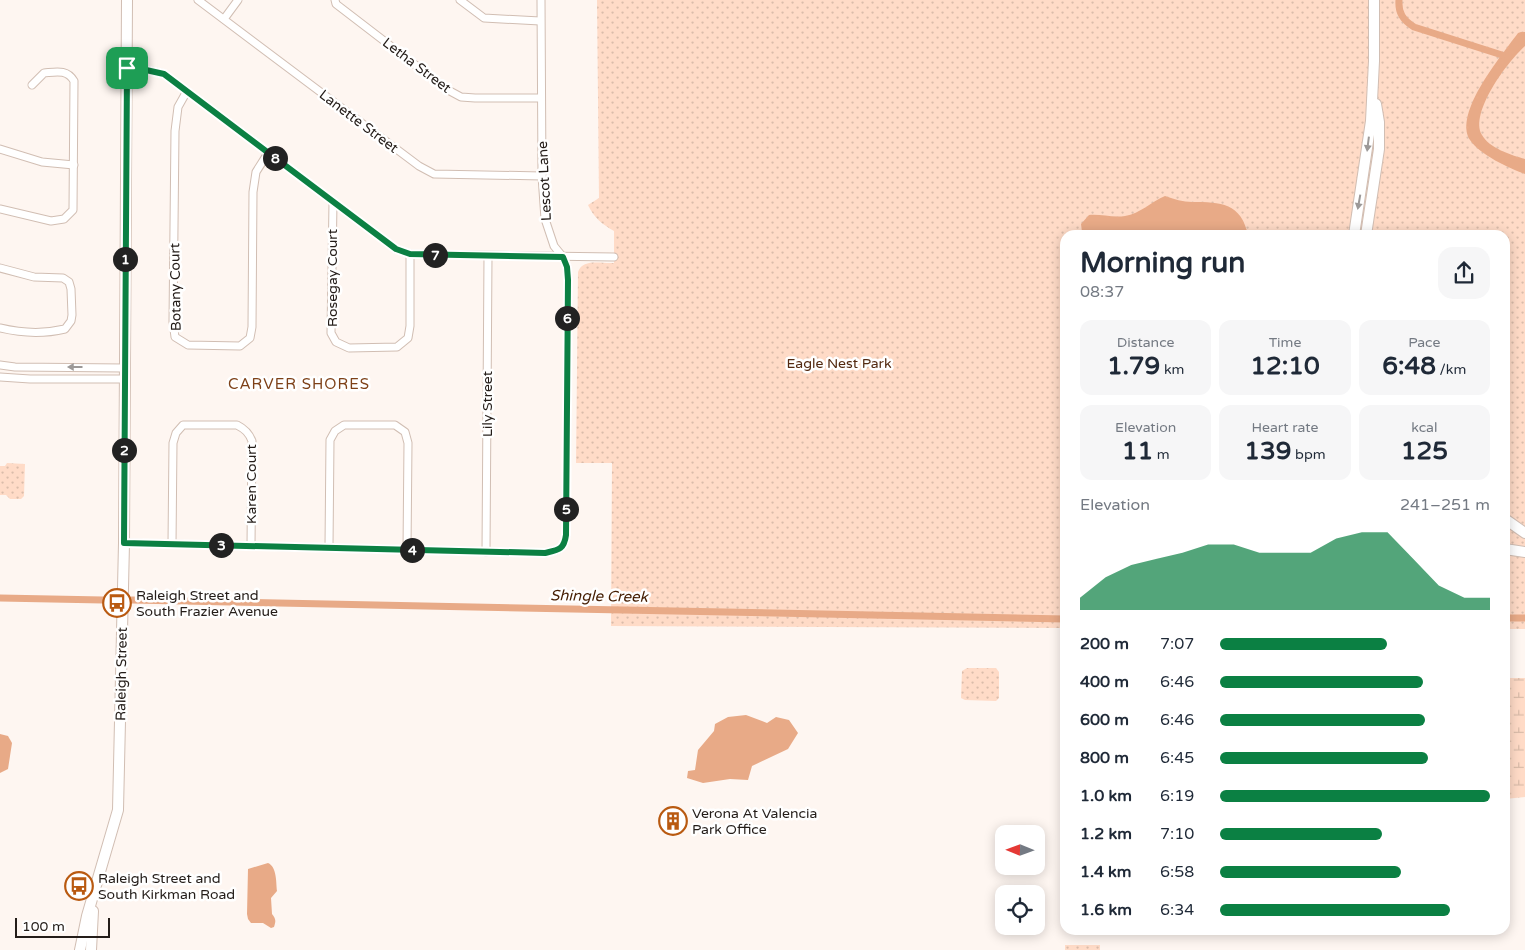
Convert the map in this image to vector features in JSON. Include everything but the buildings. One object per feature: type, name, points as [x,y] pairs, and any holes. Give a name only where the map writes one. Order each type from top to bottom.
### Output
[{"type":"street","name":"Raleigh Street","points":[[80,950],[87,916],[118,810],[124,543],[127,0]]},
{"type":"street","name":"Lanette Street","points":[[198,0],[419,166],[434,174],[542,176]]},
{"type":"street","points":[[224,18],[238,0]]},
{"type":"street","name":"Letha Street","points":[[335,0],[336,4],[448,90],[461,96],[475,98],[541,98]]},
{"type":"street","points":[[460,0],[484,18],[540,21]]},
{"type":"street","name":"Lescot Lane","points":[[486,552],[545,553],[558,550],[565,544],[566,535],[568,280],[567,267],[548,233],[545,219],[542,176],[541,0]]},
{"type":"street","points":[[1355,230],[1371,121],[1374,0]]},
{"type":"street","points":[[1367,230],[1380,137],[1374,60]]},
{"type":"street","points":[[127,68],[164,74],[396,249],[410,254],[614,257]]},
{"type":"street","points":[[0,208],[51,220],[64,219],[73,210],[74,81],[70,74],[44,72],[32,85]]},
{"type":"street","name":"Botany Court","points":[[187,91],[178,107],[175,130],[173,322],[174,337],[188,345],[240,346],[250,338],[252,327],[253,192],[256,172],[268,152]]},
{"type":"street","points":[[0,149],[42,162],[74,165]]},
{"type":"street","points":[[1365,169],[1376,172]]},
{"type":"street","name":"Rosegay Court","points":[[333,202],[331,333],[336,342],[349,348],[397,347],[408,338],[410,326],[410,254]]},
{"type":"street","name":"Lily Street","points":[[486,552],[488,256]]},
{"type":"street","points":[[0,268],[34,277],[63,278],[69,282],[71,289],[71,321],[65,329],[54,332],[14,332],[0,328]]},
{"type":"street","points":[[0,365],[15,367],[124,368]]},
{"type":"street","points":[[0,377],[30,379],[124,379]]},
{"type":"street","name":"Karen Court","points":[[172,544],[173,443],[176,433],[183,425],[237,425],[244,428],[250,434],[252,441],[251,546]]},
{"type":"street","points":[[329,547],[330,440],[334,431],[344,425],[395,425],[406,432],[408,443],[407,550]]},
{"type":"street","points":[[1510,522],[1525,533]]},
{"type":"street","points":[[124,543],[486,552]]},
{"type":"street","points":[[1510,550],[1525,552]]},
{"type":"street","name":"Raleigh Street","points":[[91,950],[94,895]]},
{"type":"green space","name":"Eagle Nest Park","points":[[597,0],[1525,0],[1525,629],[1510,629],[1510,230],[1060,230],[1060,628],[611,626],[612,463],[576,463],[578,272],[580,268],[588,263],[614,263],[614,231],[593,214],[588,205],[599,198]]},
{"type":"green space","points":[[7,463],[25,464],[24,496],[21,499],[10,499],[6,495],[0,495],[0,466],[5,466]]},
{"type":"green space","points":[[967,668],[996,668],[999,672],[999,698],[996,701],[965,700],[961,698],[962,671]]},
{"type":"green space","points":[[1510,678],[1525,678],[1525,797],[1510,798]]},
{"type":"green space","points":[[1065,945],[1100,945],[1100,950],[1065,950]]},
{"type":"shaded area","points":[[1525,32],[1525,46],[1509,63],[1492,88],[1485,101],[1479,125],[1482,135],[1490,144],[1507,153],[1525,159],[1525,174],[1503,165],[1481,151],[1470,140],[1467,129],[1468,115],[1473,100],[1491,69],[1518,33]]},
{"type":"shaded area","points":[[1165,196],[1185,201],[1228,206],[1240,216],[1247,230],[1082,230],[1081,224],[1089,215],[1116,217],[1130,215]]},
{"type":"shaded area","points":[[746,715],[767,723],[776,717],[789,720],[798,733],[788,749],[752,766],[748,780],[730,779],[703,783],[687,778],[688,771],[695,770],[698,750],[714,731],[715,724],[728,717]]},
{"type":"shaded area","points":[[0,734],[8,736],[12,743],[8,769],[0,773]]},
{"type":"shaded area","points":[[268,863],[275,871],[277,891],[271,898],[272,914],[275,922],[274,927],[271,928],[263,923],[251,923],[247,914],[248,869]]},
{"type":"waterway","points":[[1399,0],[1399,9],[1402,16],[1414,27],[1502,55]]},
{"type":"waterway","name":"Shingle Creek","points":[[0,598],[103,600]]},
{"type":"waterway","name":"Shingle Creek","points":[[132,600],[1060,619]]},
{"type":"waterway","name":"Shingle Creek","points":[[1510,618],[1525,618]]},
{"type":"place","name":"Raleigh Street and South Frazier Avenue","points":[[117,603]]},
{"type":"place","name":"Verona At Valencia Park Office","points":[[673,821]]},
{"type":"place","name":"Raleigh Street and South Kirkman Road","points":[[79,886]]},
{"type":"district","name":"CARVER SHORES","points":[[299,384]]},
{"type":"route","points":[[127,68],[164,74],[396,249],[410,254],[563,257],[567,267],[568,280],[565,544],[558,550],[545,553],[124,543],[127,68]]}]
